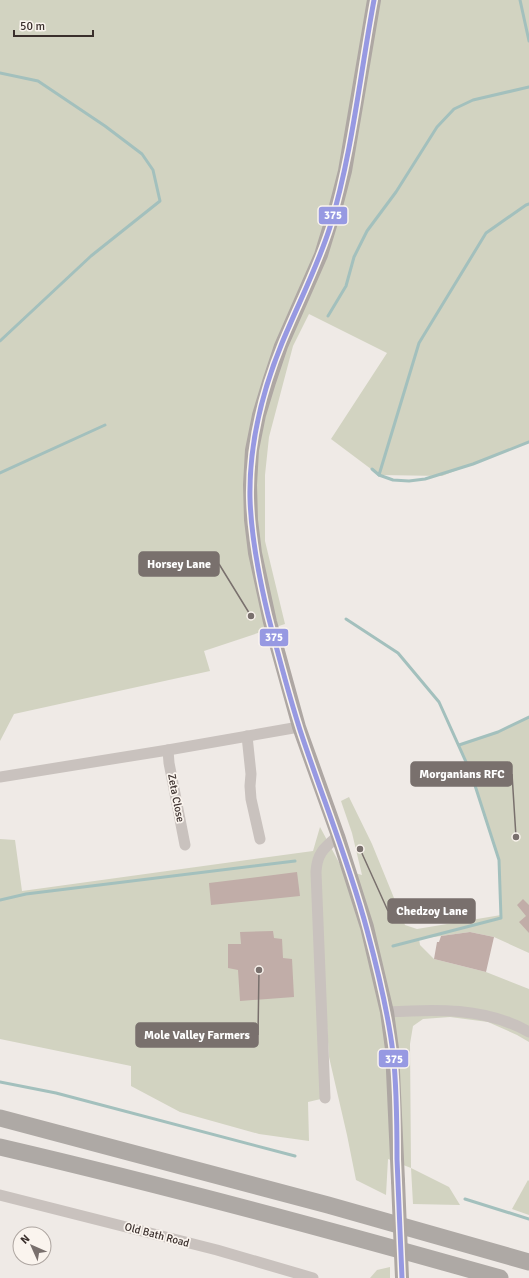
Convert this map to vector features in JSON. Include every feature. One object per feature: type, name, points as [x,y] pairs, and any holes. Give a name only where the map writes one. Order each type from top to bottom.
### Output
[{"type":"highway","points":[[0,1118],[336,1207],[529,1262]]},
{"type":"highway","points":[[0,1147],[94,1168],[363,1239],[500,1278]]},
{"type":"main road","points":[[374,0],[345,171],[321,255],[281,346],[260,411],[252,450],[250,485],[251,520],[255,553],[270,622],[299,727],[338,836],[366,927],[387,1012],[392,1049],[402,1278]]},
{"type":"street","points":[[0,777],[299,727]]},
{"type":"street","points":[[247,736],[255,774],[250,786],[251,799],[260,839]]},
{"type":"street","name":"Zeta Close","points":[[168,750],[169,763],[185,845]]},
{"type":"street","points":[[326,1098],[316,860],[322,850],[338,836]]},
{"type":"street","points":[[387,1012],[420,1010],[470,1012],[494,1018],[529,1032]]},
{"type":"street","name":"Old Bath Road","points":[[0,1195],[217,1250],[313,1278]]},
{"type":"green space","points":[[0,0],[529,0],[529,442],[442,476],[379,475],[331,439],[387,353],[309,314],[293,346],[269,437],[265,475],[265,541],[285,624],[204,651],[210,671],[14,714],[0,741]]},
{"type":"green space","points":[[529,717],[529,953],[494,937],[470,932],[419,939],[420,945],[434,959],[486,972],[529,989],[529,1042],[488,1022],[450,1017],[423,1019],[413,1026],[410,1044],[411,1168],[388,1159],[386,1195],[356,1180],[329,1057],[326,1010],[325,1098],[308,1102],[309,1141],[259,1134],[180,1112],[131,1086],[131,1066],[0,1039],[0,839],[15,840],[22,891],[313,851],[320,827],[343,870],[362,875],[352,833],[341,801],[349,797],[372,844],[405,925],[417,929],[501,915],[499,860],[471,773],[459,745],[498,732]]},
{"type":"green space","points":[[411,1168],[449,1187],[460,1205],[413,1204]]},
{"type":"green space","points":[[528,1180],[529,1181],[529,1215],[512,1209]]},
{"type":"green space","points":[[390,1267],[390,1278],[370,1278],[377,1270]]},
{"type":"building","points":[[297,872],[300,896],[211,905],[209,883]]},
{"type":"building","points":[[523,899],[529,905],[529,933],[519,922],[526,916],[517,905]]},
{"type":"building","points":[[273,931],[274,938],[282,939],[283,958],[292,959],[294,997],[240,1001],[238,970],[228,968],[228,944],[241,944],[240,932]]},
{"type":"building","points":[[470,932],[494,937],[486,972],[434,959],[437,942],[439,942],[441,936]]},
{"type":"waterway","points":[[520,0],[529,41]]},
{"type":"waterway","points":[[0,73],[38,81],[105,126],[142,154],[153,170],[160,201],[91,256],[0,341]]},
{"type":"waterway","points":[[328,316],[346,286],[354,257],[367,231],[396,192],[437,127],[454,109],[473,100],[529,87]]},
{"type":"waterway","points":[[372,469],[379,475],[419,343],[486,233],[529,204]]},
{"type":"waterway","points":[[0,473],[105,425]]},
{"type":"waterway","points":[[379,475],[393,480],[409,481],[425,479],[473,464],[529,442]]},
{"type":"waterway","points":[[346,619],[398,653],[439,702],[471,773],[499,860],[501,918],[393,946]]},
{"type":"waterway","points":[[459,745],[498,732],[529,717]]},
{"type":"waterway","points":[[0,900],[26,894],[295,861]]},
{"type":"waterway","points":[[0,1082],[56,1093],[295,1156]]},
{"type":"waterway","points":[[465,1199],[529,1219]]},
{"type":"transit line","name":"375","points":[[374,0],[350,143],[338,199],[319,257],[282,343],[268,380],[254,439],[250,478],[250,498],[252,527],[259,572],[279,659],[308,755],[344,855],[360,905],[375,961],[385,1007],[391,1038],[395,1079],[402,1278]]},
{"type":"place","name":"Horsey Lane","points":[[251,616]]},
{"type":"place","name":"Morganians RFC","points":[[516,837]]},
{"type":"place","name":"Chedzoy Lane","points":[[360,849]]},
{"type":"place","name":"Mole Valley Farmers","points":[[259,970]]}]
